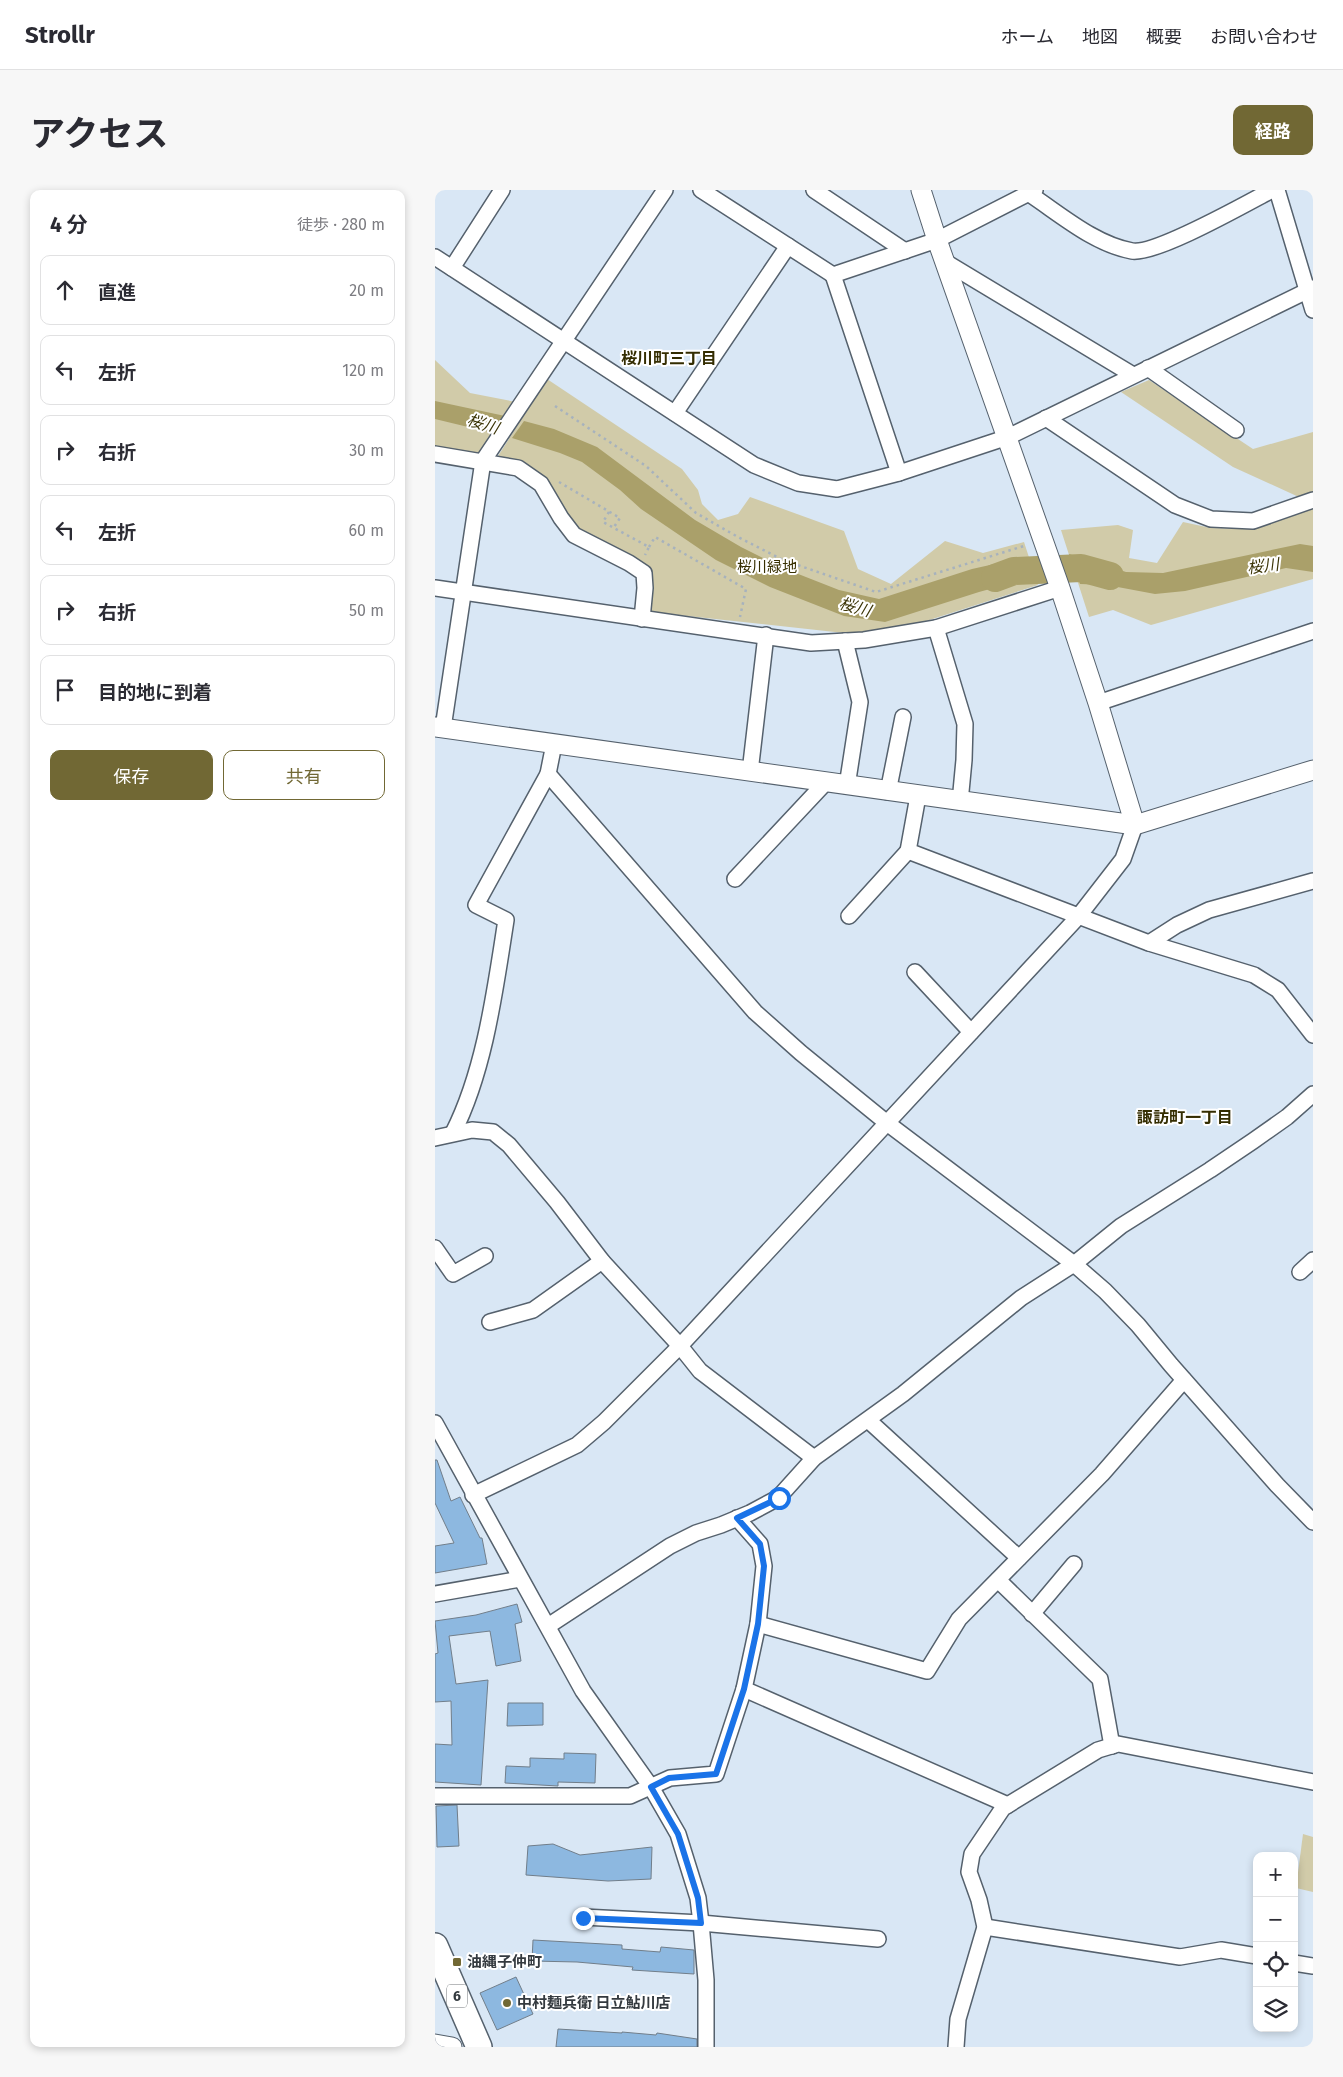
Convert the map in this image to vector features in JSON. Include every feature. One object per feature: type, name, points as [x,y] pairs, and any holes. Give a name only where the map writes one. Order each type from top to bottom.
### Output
[{"type":"highway","name":"6","points":[[435,1946],[479,2047]]},
{"type":"street","points":[[452,268],[503,190]]},
{"type":"street","points":[[665,190],[483,461],[439,727],[959,802],[1135,825],[1313,770]]},
{"type":"street","points":[[701,190],[833,275],[899,473]]},
{"type":"street","points":[[813,190],[905,251]]},
{"type":"street","points":[[473,1494],[577,1445],[604,1422],[680,1346],[1078,917],[1123,860],[1135,825],[1098,703],[1059,586],[921,190]]},
{"type":"street","points":[[833,275],[937,240],[1032,192],[1100,241],[1134,251],[1160,246],[1273,190]]},
{"type":"street","points":[[1277,190],[1310,289],[1313,310]]},
{"type":"street","points":[[675,413],[788,246]]},
{"type":"street","points":[[435,257],[754,465],[798,483],[837,489],[899,473],[1008,437],[1310,289]]},
{"type":"street","points":[[947,263],[1133,375]]},
{"type":"street","points":[[1148,368],[1236,430]]},
{"type":"street","points":[[1047,418],[1175,505],[1211,519],[1253,520],[1313,500]]},
{"type":"street","points":[[435,454],[518,468],[541,484],[561,518],[575,535],[637,568],[644,574],[645,588],[642,619]]},
{"type":"street","points":[[435,588],[811,642],[864,640],[936,628],[1059,586]]},
{"type":"street","points":[[936,628],[965,724],[964,760],[959,802]]},
{"type":"street","points":[[1098,703],[1313,631]]},
{"type":"street","points":[[750,772],[766,635]]},
{"type":"street","points":[[845,641],[860,702],[847,786]]},
{"type":"street","points":[[889,792],[903,717]]},
{"type":"street","points":[[453,1134],[466,1107],[481,1051],[499,966],[506,920],[476,905],[548,774],[554,744]]},
{"type":"street","points":[[548,774],[755,1012],[801,1053],[887,1123],[1074,1264],[1138,1325],[1277,1485],[1313,1522]]},
{"type":"street","points":[[735,879],[825,782]]},
{"type":"street","points":[[849,916],[908,851],[918,796]]},
{"type":"street","points":[[908,851],[1149,943],[1254,975],[1278,990],[1313,1035]]},
{"type":"street","points":[[1149,943],[1177,925],[1209,910],[1313,881]]},
{"type":"street","points":[[915,972],[971,1032]]},
{"type":"street","points":[[548,1626],[670,1546],[696,1532],[737,1518],[779,1498],[814,1458],[903,1394],[1021,1298],[1074,1264],[1121,1226],[1211,1170],[1253,1141],[1287,1117],[1313,1094]]},
{"type":"street","points":[[435,1138],[472,1130],[493,1132],[509,1145],[557,1202],[602,1262],[680,1346],[700,1371],[814,1458]]},
{"type":"street","points":[[435,1248],[453,1274],[485,1256]]},
{"type":"street","points":[[1300,1272],[1313,1260]]},
{"type":"street","points":[[490,1322],[533,1310],[602,1262]]},
{"type":"street","points":[[758,1624],[927,1670],[959,1619],[1103,1474],[1184,1380]]},
{"type":"street","points":[[868,1420],[1019,1558]]},
{"type":"street","points":[[435,1423],[583,1691],[651,1787],[678,1834],[698,1898],[707,1980],[706,2047]]},
{"type":"street","points":[[435,1796],[630,1796],[669,1778],[716,1774],[744,1689],[758,1624],[764,1566],[760,1544],[737,1518]]},
{"type":"street","points":[[1033,1614],[1075,1564]]},
{"type":"street","points":[[435,1594],[520,1579]]},
{"type":"street","points":[[997,1580],[1100,1679],[1113,1746]]},
{"type":"street","points":[[744,1689],[1008,1805]]},
{"type":"street","points":[[956,2047],[958,2018],[985,1927],[979,1900],[969,1872],[971,1854],[1003,1808],[1098,1750],[1118,1744],[1313,1782]]},
{"type":"street","points":[[583,1918],[701,1923],[878,1939]]},
{"type":"street","points":[[985,1927],[1180,1957],[1221,1950],[1253,1955]]},
{"type":"street","points":[[1298,1964],[1313,1966]]},
{"type":"street","points":[[435,2044],[452,2047]]},
{"type":"path","points":[[555,406],[646,466],[696,513],[783,560],[876,592],[1044,544]]},
{"type":"path","points":[[541,484],[548,476],[619,518],[614,527]]},
{"type":"path","points":[[609,512],[603,522],[649,547]]},
{"type":"path","points":[[637,568],[655,538],[746,589],[740,617],[732,616]]},
{"type":"green space","points":[[435,360],[470,393],[516,402],[482,453],[435,447]]},
{"type":"green space","name":"桜川緑地","points":[[547,379],[682,469],[698,490],[702,504],[718,520],[738,514],[750,497],[844,531],[858,569],[891,584],[945,541],[983,553],[1024,542],[1038,585],[889,633],[844,633],[650,612],[651,570],[576,530],[518,462],[498,456]]},
{"type":"green space","points":[[1149,380],[1253,449],[1313,432],[1313,494],[1301,498],[1233,467],[1121,392]]},
{"type":"green space","points":[[1313,507],[1313,579],[1151,625],[1113,610],[1089,617],[1061,530],[1118,525],[1133,530],[1129,558],[1157,563],[1183,522],[1211,528],[1251,529]]},
{"type":"green space","points":[[1303,1834],[1313,1837],[1313,1892],[1298,1888]]},
{"type":"water","points":[[435,401],[505,416],[493,433],[435,419]]},
{"type":"water","points":[[524,421],[554,429],[597,447],[695,520],[741,547],[783,568],[839,590],[879,599],[972,569],[1026,557],[1034,577],[979,592],[885,622],[844,616],[770,587],[716,560],[641,509],[620,490],[582,462],[512,438]]},
{"type":"water","points":[[1300,544],[1313,546],[1313,572],[1286,568],[1185,591],[1155,594],[1107,585],[1080,584],[1069,554],[1126,572],[1163,573]]},
{"type":"building","points":[[435,1460],[437,1460],[451,1501],[460,1497],[480,1538],[482,1538],[487,1564],[435,1573],[435,1546],[454,1543],[435,1503]]},
{"type":"building","points":[[517,1604],[522,1622],[515,1624],[521,1661],[496,1666],[490,1631],[449,1636],[456,1684],[488,1680],[481,1785],[435,1782],[435,1744],[452,1745],[451,1701],[435,1702],[435,1654],[438,1653],[435,1621],[476,1615]]},
{"type":"building","points":[[508,1703],[543,1703],[543,1725],[507,1726]]},
{"type":"building","points":[[564,1753],[596,1754],[595,1783],[558,1782],[558,1786],[505,1783],[506,1766],[530,1767],[530,1758],[564,1759]]},
{"type":"building","points":[[457,1805],[459,1846],[437,1847],[436,1806]]},
{"type":"building","points":[[553,1844],[580,1855],[652,1847],[651,1879],[608,1881],[526,1875],[528,1846]]},
{"type":"building","points":[[533,1940],[622,1945],[622,1949],[660,1952],[661,1947],[694,1950],[694,1974],[632,1970],[633,1967],[577,1962],[532,1961]]},
{"type":"building","name":"中村麺兵衛 日立鮎川店","points":[[516,1977],[533,2014],[497,2030],[480,1993]]},
{"type":"building","points":[[558,2029],[656,2035],[657,2033],[697,2039],[697,2047],[556,2047]]},
{"type":"waterway","name":"桜川","points":[[995,578],[1014,571],[1081,568],[1110,576]]},
{"type":"place","name":"油縄子仲町","points":[[457,1962]]},
{"type":"place","name":"中村麺兵衛 日立鮎川店","points":[[507,2003]]},
{"type":"district","name":"桜川町三丁目","points":[[669,358]]},
{"type":"district","name":"諏訪町一丁目","points":[[1185,1117]]},
{"type":"route","points":[[583,1918],[701,1923],[698,1898],[678,1834],[651,1787],[669,1778],[716,1774],[744,1689],[758,1624],[764,1566],[760,1544],[737,1518],[779,1498]]}]
